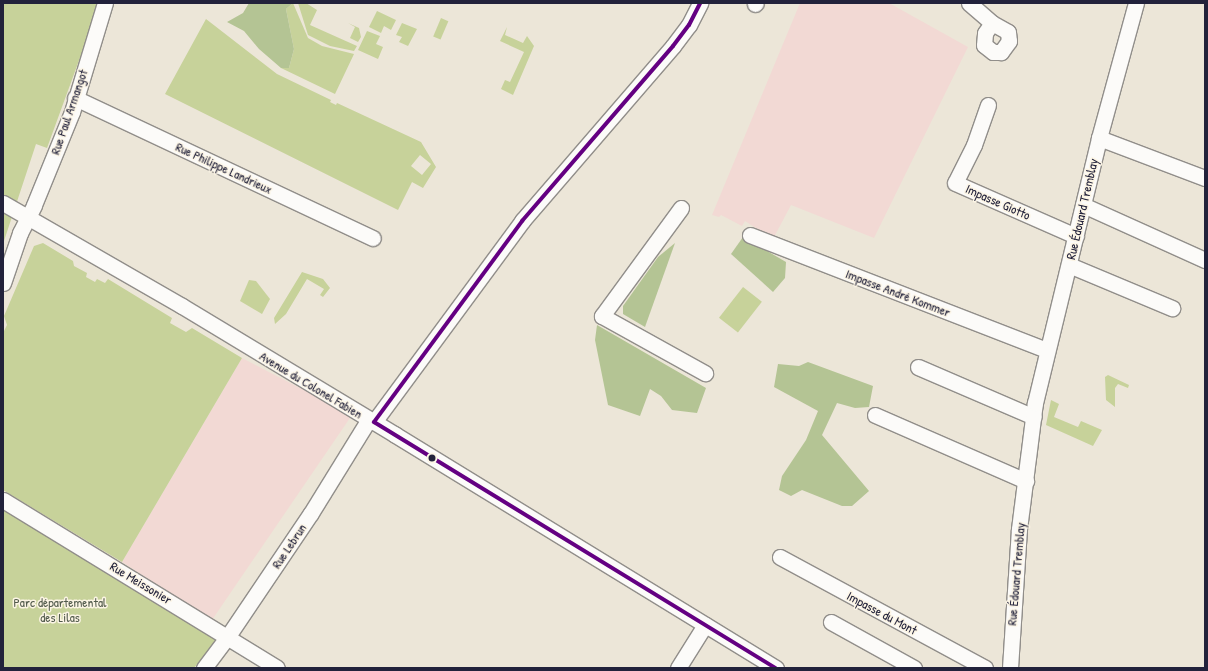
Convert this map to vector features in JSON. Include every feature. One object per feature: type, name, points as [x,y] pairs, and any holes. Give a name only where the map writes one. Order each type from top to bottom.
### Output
[{"type":"street","name":"Rue Paul Armangot","points":[[3,283],[27,218],[75,98],[105,3]]},
{"type":"street","name":"Rue Lebrun","points":[[204,668],[228,636],[372,421],[522,221],[673,46],[689,25],[700,3]]},
{"type":"street","points":[[970,3],[992,23]]},
{"type":"street","name":"Rue Édouard Tremblay","points":[[1010,668],[1020,529],[1034,417],[1046,350],[1070,265],[1099,138],[1136,3]]},
{"type":"street","name":"Rue Philippe Landrieux","points":[[75,98],[373,238]]},
{"type":"street","name":"Impasse Giotto","points":[[988,105],[974,145],[955,183],[1076,236]]},
{"type":"street","points":[[1099,138],[1205,178]]},
{"type":"street","name":"Avenue du Colonel Fabien","points":[[3,203],[182,306],[776,668]]},
{"type":"street","points":[[1083,205],[1205,260]]},
{"type":"street","points":[[681,208],[602,316],[705,373]]},
{"type":"street","name":"Impasse André Kommer","points":[[750,235],[1046,350]]},
{"type":"street","points":[[1070,265],[1172,308]]},
{"type":"street","points":[[918,367],[1034,417]]},
{"type":"street","points":[[875,415],[1026,481]]},
{"type":"street","name":"Rue Meissonier","points":[[3,500],[228,636],[278,668]]},
{"type":"street","name":"Impasse du Mont","points":[[780,558],[985,668]]},
{"type":"street","points":[[831,622],[914,668]]},
{"type":"street","points":[[678,668],[705,625]]},
{"type":"shaded area","points":[[800,3],[889,3],[968,47],[874,238],[791,205],[773,239],[745,221],[742,226],[721,215],[719,217],[712,215]]},
{"type":"shaded area","points":[[242,358],[352,415],[212,620],[122,562]]},
{"type":"green space","points":[[3,3],[100,3],[47,148],[36,144],[3,244]]},
{"type":"green space","points":[[249,3],[293,3],[286,9],[294,49],[289,68],[281,68],[259,49],[244,31],[227,22],[243,13]]},
{"type":"green space","points":[[293,3],[308,38],[322,46],[354,54],[335,94],[281,68],[289,68],[294,49],[286,9]]},
{"type":"green space","points":[[298,3],[306,3],[317,10],[310,25],[357,46],[354,51],[330,46],[308,35]]},
{"type":"green space","points":[[377,11],[396,20],[391,30],[384,26],[381,33],[369,27]]},
{"type":"green space","points":[[441,18],[448,21],[441,40],[433,36]]},
{"type":"green space","points":[[206,19],[277,74],[331,100],[330,102],[336,105],[337,103],[421,142],[436,167],[423,188],[412,182],[398,210],[165,94]],"holes":[[[420,155],[431,164],[422,175],[411,166]]]},
{"type":"green space","points":[[348,23],[359,28],[361,37],[358,42],[350,38],[355,27]]},
{"type":"green space","points":[[402,23],[417,29],[408,46],[399,42],[402,37],[396,35]]},
{"type":"green space","points":[[507,27],[505,35],[523,43],[527,36],[534,46],[513,95],[501,89],[505,80],[510,82],[524,52],[500,41]]},
{"type":"green space","points":[[367,31],[380,36],[376,44],[383,47],[378,59],[358,50]]},
{"type":"green space","points":[[743,237],[786,262],[785,278],[773,292],[731,254]]},
{"type":"green space","points":[[43,243],[73,261],[74,266],[87,273],[86,277],[95,282],[97,279],[105,283],[108,279],[172,318],[170,323],[186,332],[192,328],[242,358],[122,562],[3,490],[3,333],[7,325],[4,316],[34,246]]},
{"type":"green space","points":[[675,243],[645,327],[623,314],[623,306],[658,257]]},
{"type":"green space","points":[[302,272],[323,279],[330,288],[323,297],[320,295],[324,289],[307,279],[286,314],[275,324],[274,318]]},
{"type":"green space","points":[[249,280],[256,281],[270,299],[262,314],[240,301]]},
{"type":"green space","points":[[743,287],[762,302],[738,333],[719,318]]},
{"type":"green space","points":[[597,325],[706,388],[697,413],[672,410],[661,396],[650,389],[640,416],[608,405],[595,340]]},
{"type":"green space","points":[[808,362],[873,386],[869,407],[855,408],[837,403],[822,435],[869,491],[852,506],[842,506],[802,490],[791,496],[779,490],[782,476],[806,440],[818,411],[774,387],[778,364],[799,366]]},
{"type":"green space","points":[[1108,375],[1129,385],[1128,388],[1118,384],[1115,388],[1115,407],[1106,400],[1105,377]]},
{"type":"green space","points":[[1051,400],[1059,404],[1054,417],[1078,427],[1081,421],[1102,430],[1093,446],[1046,425]]},
{"type":"green space","name":"Parc départemental des Lilas","points":[[3,508],[218,639],[194,668],[3,668]]},
{"type":"transit line","points":[[374,422],[522,221],[673,46],[689,25],[700,3]]},
{"type":"transit line","points":[[374,422],[776,668]]}]
